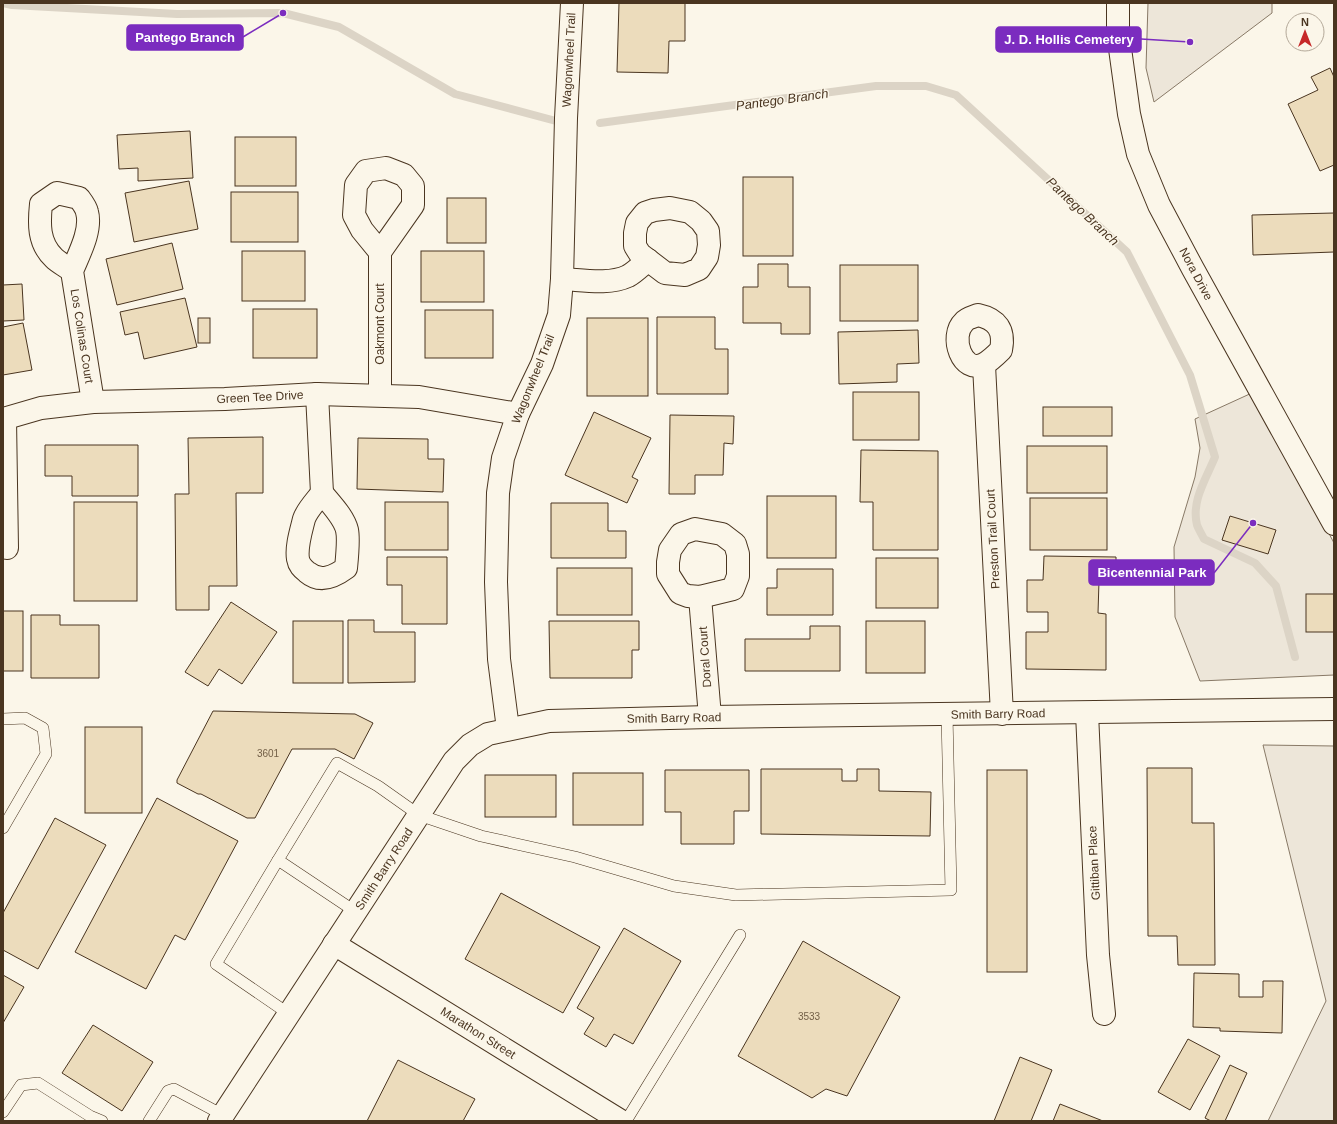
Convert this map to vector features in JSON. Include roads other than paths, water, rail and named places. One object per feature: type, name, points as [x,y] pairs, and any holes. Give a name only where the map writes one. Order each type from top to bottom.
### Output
[{"type":"street","name":"Wagonwheel Trail","points":[[508,729],[499,659],[496,582],[498,493],[503,458],[518,414],[542,364],[558,315],[562,279],[566,118],[572,3]]},
{"type":"street","name":"Nora Drive","points":[[1118,3],[1118,34],[1129,114],[1138,154],[1159,205],[1334,524]]},
{"type":"street","name":"Oakmont Court","points":[[380,252],[380,395]]},
{"type":"street","points":[[562,279],[600,281],[616,279],[629,276],[648,260]]},
{"type":"street","name":"Los Colinas Court","points":[[72,270],[93,402]]},
{"type":"street","name":"Preston Trail Court","points":[[984,365],[1002,714]]},
{"type":"street","points":[[317,394],[322,493]]},
{"type":"street","name":"Green Tee Drive","points":[[4,419],[41,408],[93,402],[225,399],[317,394],[419,397],[518,414]]},
{"type":"street","points":[[4,419],[7,548]]},
{"type":"street","name":"Doral Court","points":[[700,597],[710,717]]},
{"type":"street","name":"Smith Barry Road","points":[[221,1118],[454,761],[470,745],[488,734],[549,721],[710,717],[1334,709]]},
{"type":"street","name":"Gittiban Place","points":[[1087,712],[1098,954],[1104,1014]]},
{"type":"street","name":"Marathon Street","points":[[334,944],[621,1121]]},
{"type":"lane","points":[[289,1014],[216,964],[337,763],[378,786],[419,815],[482,836],[575,858],[674,886],[736,895],[951,890],[947,715]]},
{"type":"lane","points":[[3,719],[25,718],[43,728],[46,754],[3,828]]},
{"type":"lane","points":[[278,860],[356,912]]},
{"type":"lane","points":[[626,1121],[740,935]]},
{"type":"lane","points":[[3,1112],[21,1085],[38,1083],[98,1121]]},
{"type":"lane","points":[[149,1121],[168,1091],[174,1089],[221,1118]]},
{"type":"waterway","name":"Pantego Branch","points":[[3,3],[12,5],[177,14],[283,13],[339,27],[455,94],[556,121]]},
{"type":"waterway","name":"Pantego Branch","points":[[600,123],[876,86],[926,86],[956,95],[1127,252],[1190,375],[1215,457],[1200,490],[1196,507],[1197,525],[1204,539],[1255,563],[1276,586],[1295,657]]},
{"type":"place","name":"Pantego Branch","points":[[283,13]]},
{"type":"place","name":"J. D. Hollis Cemetery","points":[[1190,42]]},
{"type":"place","name":"Bicentennial Park","points":[[1253,523]]}]
